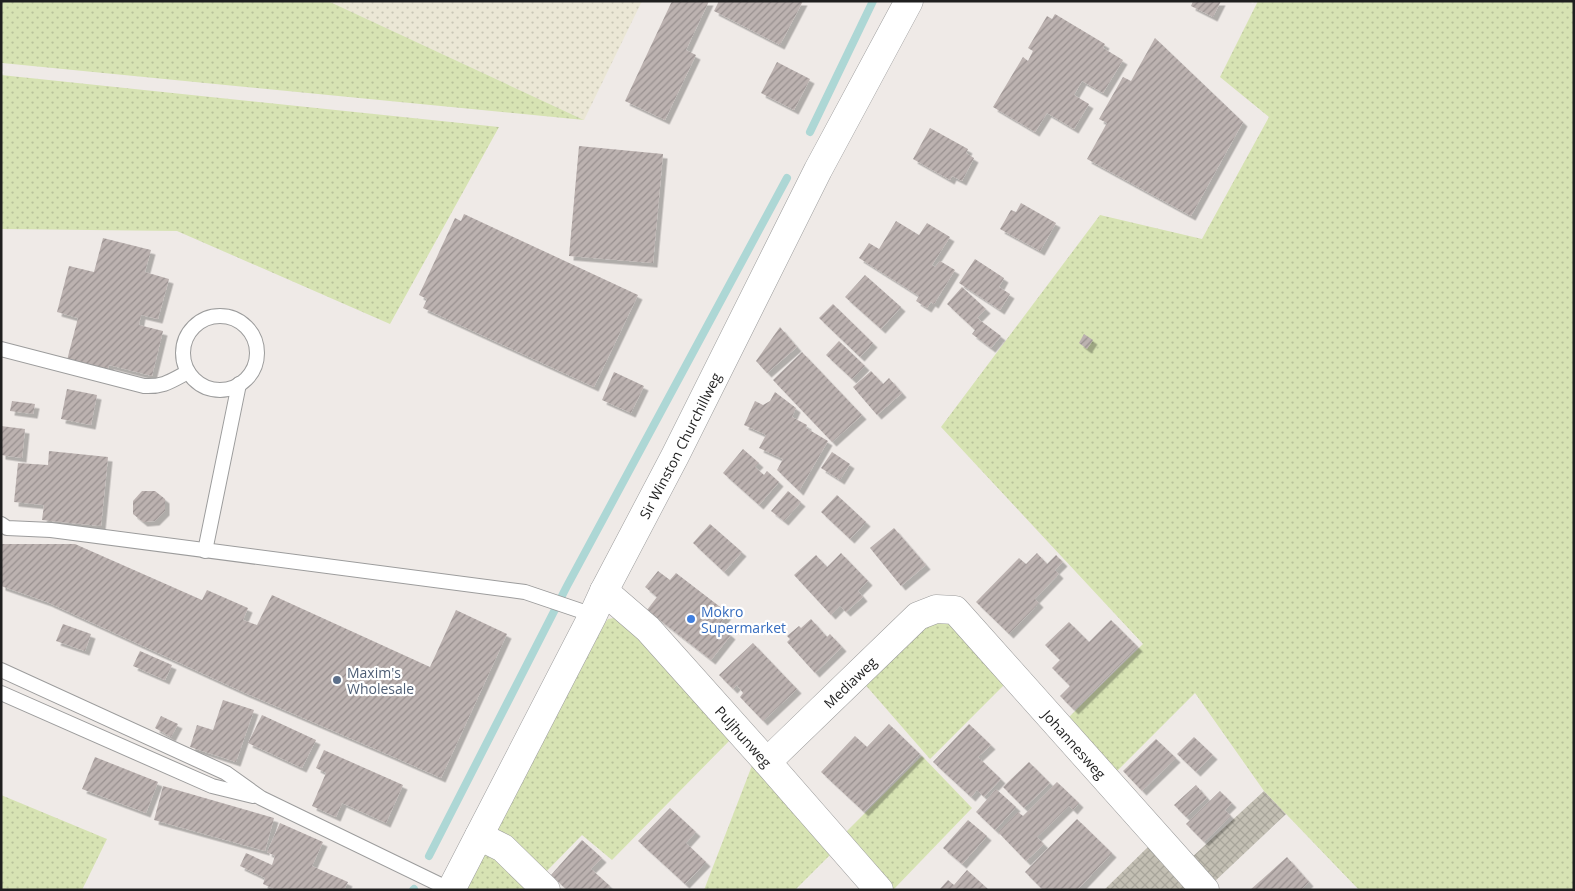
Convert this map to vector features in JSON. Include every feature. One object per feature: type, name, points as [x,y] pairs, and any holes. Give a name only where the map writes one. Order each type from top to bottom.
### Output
[{"type":"street","name":"Sir Winston Churchillweg","points":[[451,890],[479,836],[589,604],[675,456],[818,170],[910,1]]},
{"type":"street","name":"Puljhunweg","points":[[589,604],[648,629],[768,762],[878,890]]},
{"type":"street","name":"Mediaweg","points":[[768,762],[918,616],[936,609]]},
{"type":"street","name":"Johannesweg","points":[[936,609],[955,610],[1205,890]]},
{"type":"street","points":[[479,836],[503,848],[546,890]]},
{"type":"lane","points":[[223,316],[235,318],[252,333],[256,344],[257,356],[254,367],[239,384],[217,389],[201,384],[188,372],[183,350],[186,338],[192,328],[201,321],[223,316]]},
{"type":"lane","points":[[1,349],[144,386],[158,386],[168,383],[188,372]]},
{"type":"lane","points":[[205,551],[239,384]]},
{"type":"lane","points":[[1,524],[7,528],[51,530],[532,594],[589,604]]},
{"type":"lane","points":[[1,670],[226,773],[261,798],[451,890]]},
{"type":"lane","points":[[1,693],[212,786],[261,798]]},
{"type":"shaded area","points":[[328,1],[642,1],[584,120]]},
{"type":"shaded area","points":[[1264,791],[1286,814],[1213,883],[1190,859]]},
{"type":"shaded area","points":[[1151,844],[1195,890],[1104,890]]},
{"type":"green space","points":[[1,1],[328,1],[584,120],[2,63]]},
{"type":"green space","points":[[1258,1],[1574,1],[1574,890],[1359,890],[1264,791],[1195,693],[1117,771],[1065,721],[1143,644],[941,427],[1100,215],[1202,239],[1269,117],[1220,77]]},
{"type":"green space","points":[[1,75],[499,127],[390,324],[177,231],[1,229]]},
{"type":"green space","points":[[608,619],[620,620],[633,630],[733,737],[612,860],[582,835],[541,877],[500,835],[498,829],[605,623]]},
{"type":"green space","points":[[946,619],[1011,678],[930,759],[862,681],[921,624]]},
{"type":"green space","points":[[922,756],[972,808],[894,889],[844,834]]},
{"type":"green space","points":[[753,763],[835,850],[795,890],[704,890]]},
{"type":"green space","points":[[1,795],[107,839],[82,890],[1,890]]},
{"type":"green space","points":[[492,851],[540,890],[466,890],[485,854]]},
{"type":"building","points":[[672,1],[709,1],[686,50],[696,55],[665,120],[625,101]]},
{"type":"building","points":[[719,1],[803,1],[780,45],[714,11]]},
{"type":"building","points":[[1193,1],[1221,1],[1213,17],[1191,6]]},
{"type":"building","points":[[1055,14],[1105,44],[1103,48],[1123,60],[1103,93],[1082,81],[1074,95],[1089,104],[1074,129],[1047,113],[1035,132],[993,107],[1023,57],[1028,61],[1033,51],[1028,48],[1047,16],[1052,19]]},
{"type":"building","points":[[1155,38],[1243,122],[1191,216],[1087,159],[1107,123],[1099,119],[1123,77],[1131,81]]},
{"type":"building","points":[[777,62],[810,79],[794,110],[761,93]]},
{"type":"building","points":[[930,128],[968,149],[966,153],[974,158],[962,181],[952,176],[950,180],[913,159]]},
{"type":"building","points":[[579,146],[663,154],[653,263],[569,256]]},
{"type":"building","points":[[1021,203],[1056,223],[1040,251],[1000,229],[1011,210],[1016,212]]},
{"type":"building","points":[[464,214],[638,295],[594,387],[423,308],[427,299],[419,295],[455,218],[461,221]]},
{"type":"building","points":[[896,221],[919,235],[927,223],[950,237],[932,265],[935,267],[940,261],[955,270],[934,304],[931,302],[927,308],[916,301],[919,296],[859,258],[869,243],[879,249]]},
{"type":"building","points":[[103,238],[151,250],[145,272],[169,279],[158,319],[141,315],[139,325],[163,331],[152,376],[109,365],[107,374],[66,364],[78,318],[57,312],[69,266],[94,272]]},
{"type":"building","points":[[975,259],[1004,278],[999,287],[1010,294],[1000,310],[959,283]]},
{"type":"building","points":[[865,275],[901,307],[881,329],[845,297]]},
{"type":"building","points":[[962,287],[986,309],[977,318],[1001,336],[991,348],[972,334],[975,330],[947,304]]},
{"type":"building","points":[[833,304],[873,343],[860,357],[819,318]]},
{"type":"building","points":[[780,327],[797,347],[767,373],[756,361]]},
{"type":"building","points":[[1084,334],[1093,340],[1087,349],[1079,343]]},
{"type":"building","points":[[839,341],[865,366],[852,379],[826,355]]},
{"type":"building","points":[[802,352],[862,415],[832,442],[773,380]]},
{"type":"building","points":[[871,371],[883,384],[889,378],[902,393],[877,415],[853,387]]},
{"type":"building","points":[[614,372],[644,386],[631,413],[602,400]]},
{"type":"building","points":[[67,389],[97,395],[91,425],[61,419]]},
{"type":"building","points":[[775,392],[796,408],[792,417],[807,425],[806,428],[828,441],[799,491],[777,470],[783,459],[759,448],[766,435],[744,425],[755,401],[763,405],[770,401]]},
{"type":"building","points":[[12,401],[35,404],[33,414],[10,411]]},
{"type":"building","points":[[1,426],[25,429],[22,458],[1,455]]},
{"type":"building","points":[[743,449],[759,463],[755,467],[764,475],[767,471],[779,482],[759,505],[723,473]]},
{"type":"building","points":[[49,451],[108,457],[101,526],[42,520],[44,505],[14,502],[18,463],[48,465]]},
{"type":"building","points":[[832,452],[850,464],[840,480],[821,468]]},
{"type":"building","points":[[142,491],[155,491],[165,499],[165,511],[155,521],[143,522],[133,514],[133,501]]},
{"type":"building","points":[[788,491],[801,502],[784,521],[771,511]]},
{"type":"building","points":[[837,495],[866,522],[850,539],[821,512]]},
{"type":"building","points":[[710,524],[742,552],[724,572],[693,543]]},
{"type":"building","points":[[894,528],[926,565],[901,586],[870,548]]},
{"type":"building","points":[[1,544],[75,544],[202,600],[207,590],[248,608],[243,620],[257,625],[272,595],[430,667],[456,610],[507,634],[441,778],[245,693],[47,602],[1,586]]},
{"type":"building","points":[[841,553],[868,581],[858,591],[863,597],[846,612],[840,606],[831,615],[794,575],[816,555],[827,567]]},
{"type":"building","points":[[1037,553],[1047,564],[1056,555],[1063,562],[1055,570],[1059,574],[1035,599],[1039,603],[1009,634],[976,602],[1019,558],[1026,564]]},
{"type":"building","name":"Mokro Supermarket","points":[[658,571],[670,580],[676,573],[728,613],[719,625],[731,635],[711,660],[647,610],[657,597],[645,587]]},
{"type":"building","points":[[811,619],[827,637],[830,634],[842,647],[815,673],[787,642],[790,639],[787,636],[799,626],[801,628]]},
{"type":"building","points":[[1111,620],[1138,647],[1074,710],[1060,696],[1070,686],[1052,668],[1060,660],[1045,645],[1069,622],[1089,642]]},
{"type":"building","points":[[63,624],[91,634],[85,651],[56,641]]},
{"type":"building","points":[[753,643],[797,689],[763,721],[740,697],[743,693],[737,685],[733,689],[719,675]]},
{"type":"building","points":[[140,651],[172,665],[165,680],[133,666]]},
{"type":"building","points":[[223,700],[254,710],[236,762],[190,747],[197,725],[213,730]]},
{"type":"building","points":[[262,715],[316,740],[302,768],[248,743]]},
{"type":"building","points":[[161,716],[178,724],[171,737],[155,728]]},
{"type":"building","points":[[889,724],[920,754],[864,812],[821,772],[855,736],[867,747]]},
{"type":"building","points":[[969,724],[991,745],[978,757],[1001,779],[984,797],[977,790],[971,797],[933,762]]},
{"type":"building","points":[[1194,737],[1213,755],[1196,772],[1177,754]]},
{"type":"building","points":[[1156,739],[1176,758],[1142,791],[1123,771]]},
{"type":"building","points":[[324,750],[403,785],[386,823],[342,803],[336,817],[312,806],[326,773],[316,768]]},
{"type":"building","points":[[95,757],[158,782],[146,813],[82,789]]},
{"type":"building","points":[[1029,762],[1050,783],[1024,808],[1003,787]]},
{"type":"building","points":[[1057,782],[1079,803],[1073,810],[1069,806],[1037,837],[1044,844],[1026,861],[998,832],[1018,812],[1023,816]]},
{"type":"building","points":[[1196,785],[1207,798],[1186,817],[1174,805]]},
{"type":"building","points":[[163,786],[274,818],[265,851],[154,820]]},
{"type":"building","points":[[996,789],[1016,807],[995,830],[976,812]]},
{"type":"building","points":[[1220,791],[1232,803],[1225,810],[1231,816],[1204,842],[1186,824]]},
{"type":"building","points":[[670,808],[696,832],[686,843],[706,862],[685,884],[638,841]]},
{"type":"building","points":[[1077,819],[1112,853],[1077,890],[1043,890],[1025,872]]},
{"type":"building","points":[[968,820],[987,836],[962,864],[943,848]]},
{"type":"building","points":[[280,823],[323,842],[312,866],[348,882],[344,890],[276,890],[263,884],[265,878],[240,866],[246,853],[272,865],[275,856],[267,852]]},
{"type":"building","points":[[582,840],[602,858],[591,869],[610,886],[607,890],[567,890],[551,875]]},
{"type":"building","points":[[1287,857],[1309,882],[1301,890],[1250,890]]},
{"type":"building","points":[[967,870],[989,890],[939,890],[948,880],[954,885]]},
{"type":"waterway","points":[[810,132],[873,1]]},
{"type":"waterway","points":[[429,856],[567,586],[787,178]]},
{"type":"place","name":"Mokro Supermarket","points":[[691,619]]},
{"type":"place","name":"Maxim's Wholesale","points":[[337,680]]}]
